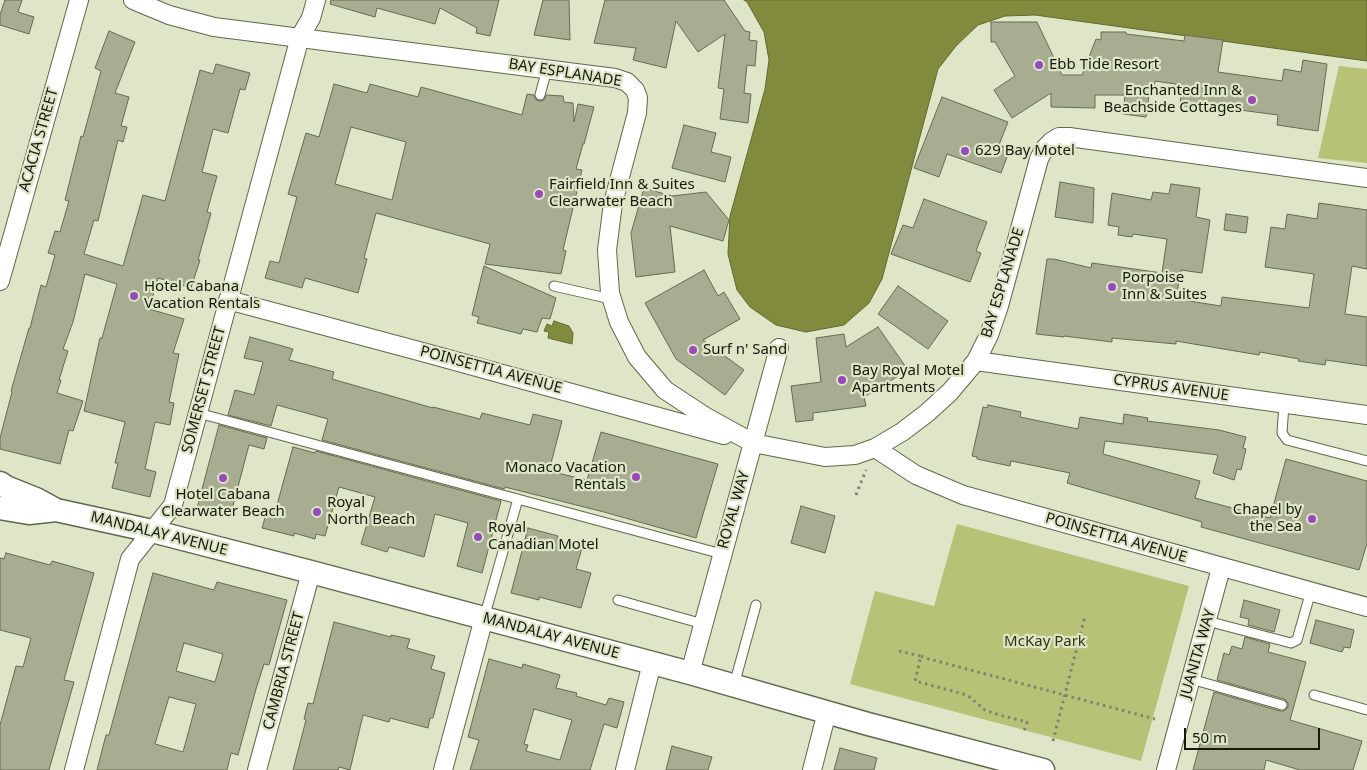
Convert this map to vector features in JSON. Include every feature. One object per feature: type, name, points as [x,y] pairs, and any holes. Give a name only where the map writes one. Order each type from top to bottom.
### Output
[{"type":"street","name":"ACACIA STREET","points":[[1,272],[79,0]]},
{"type":"street","name":"BAY ESPLANADE","points":[[133,0],[169,15],[214,27],[615,78],[627,82],[635,90],[638,98],[637,113],[613,202],[607,250],[610,293],[619,322],[637,357],[665,390],[706,417],[753,443],[825,457],[855,455],[875,448],[902,432],[950,392],[976,361],[989,335],[999,306],[1039,159],[1044,149],[1059,137],[1367,178]]},
{"type":"street","name":"SOMERSET STREET","points":[[74,770],[130,559],[172,505],[300,37],[311,18],[316,0]]},
{"type":"street","name":"POINSETTIA AVENUE","points":[[228,300],[426,352],[753,443]]},
{"type":"street","name":"ROYAL WAY","points":[[690,673],[779,348]]},
{"type":"street","name":"CYPRUS AVENUE","points":[[976,361],[1367,415]]},
{"type":"street","name":"POINSETTIA AVENUE","points":[[875,448],[916,474],[963,495],[1367,607]]},
{"type":"street","name":"MANDALAY AVENUE","points":[[0,483],[56,510],[152,531],[652,662],[828,712],[994,764],[1043,770]]},
{"type":"street","name":"MANDALAY AVENUE","points":[[0,508],[29,513],[56,510]]},
{"type":"street","name":"JUANITA WAY","points":[[1166,770],[1222,568]]},
{"type":"street","name":"CAMBRIA STREET","points":[[257,770],[311,572]]},
{"type":"street","points":[[443,770],[484,618]]},
{"type":"street","points":[[625,770],[652,662]]},
{"type":"street","points":[[812,770],[828,712]]},
{"type":"lane","points":[[540,95],[547,69]]},
{"type":"lane","points":[[554,286],[612,299]]},
{"type":"lane","points":[[1284,404],[1282,433],[1287,440],[1367,462]]},
{"type":"lane","points":[[198,413],[722,554]]},
{"type":"lane","points":[[484,618],[518,499]]},
{"type":"lane","points":[[1207,620],[1291,643],[1298,640],[1310,591]]},
{"type":"lane","points":[[618,600],[703,624]]},
{"type":"lane","points":[[734,685],[756,605]]},
{"type":"lane","points":[[1191,679],[1282,705]]},
{"type":"lane","points":[[1314,695],[1367,710]]},
{"type":"path","points":[[1053,741],[1086,616]]},
{"type":"path","points":[[899,651],[1155,720]]},
{"type":"path","points":[[921,656],[915,681],[967,695],[985,710],[1027,722],[1023,734]]},
{"type":"green space","points":[[1339,66],[1367,69],[1367,163],[1318,158]]},
{"type":"green space","name":"McKay Park","points":[[957,524],[1189,586],[1141,761],[850,684],[875,591],[934,606]]},
{"type":"shaded area","points":[[744,0],[1367,0],[1367,61],[1035,15],[1005,16],[978,25],[956,46],[938,69],[882,279],[869,303],[844,325],[806,332],[776,325],[750,307],[737,290],[728,254],[730,216],[765,89],[769,60],[764,32]]},
{"type":"shaded area","points":[[554,321],[569,326],[573,333],[572,344],[548,338],[549,332],[544,331],[547,324],[552,326]]},
{"type":"building","points":[[5,0],[22,0],[18,12],[34,17],[29,34],[0,25],[0,15]]},
{"type":"building","points":[[331,0],[499,0],[490,36],[476,33],[477,28],[440,8],[435,24],[377,8],[375,17],[330,4]]},
{"type":"building","points":[[543,0],[569,0],[570,40],[534,35]]},
{"type":"building","points":[[605,0],[724,0],[745,31],[750,32],[749,40],[757,41],[755,66],[747,65],[744,93],[751,94],[748,123],[720,119],[724,89],[718,88],[725,34],[698,52],[676,21],[666,68],[633,60],[636,48],[594,43]]},
{"type":"building","points":[[991,22],[1037,22],[1062,75],[1082,75],[1096,39],[1101,40],[1101,32],[1126,32],[1126,34],[1184,41],[1185,35],[1223,40],[1218,72],[1282,81],[1284,69],[1301,72],[1303,60],[1327,64],[1318,131],[1277,125],[1278,115],[1202,105],[1201,109],[1180,105],[1182,85],[1155,81],[1154,89],[1150,88],[1146,117],[1123,114],[1125,95],[1095,95],[1095,108],[1051,107],[1051,93],[1012,118],[994,90],[1015,76],[995,42],[991,42]]},
{"type":"building","points":[[109,31],[135,42],[115,93],[129,97],[121,126],[127,127],[123,142],[118,140],[98,221],[94,220],[84,254],[123,266],[143,195],[165,201],[200,70],[213,74],[216,64],[250,73],[245,90],[240,89],[228,133],[213,129],[202,172],[217,176],[207,212],[211,213],[191,288],[158,278],[149,309],[184,319],[173,353],[179,354],[169,402],[174,403],[170,425],[155,422],[145,469],[156,472],[150,497],[112,488],[118,463],[115,463],[125,422],[84,411],[100,338],[102,338],[117,284],[85,274],[73,322],[63,349],[68,351],[57,393],[83,401],[73,431],[69,430],[60,464],[0,449],[0,438],[11,391],[41,285],[46,287],[55,255],[48,253],[55,231],[60,232],[69,201],[65,200],[81,136],[83,137],[101,71],[95,68]]},
{"type":"building","points":[[334,84],[367,93],[370,84],[418,97],[421,87],[522,115],[527,94],[534,95],[535,99],[539,101],[544,100],[546,95],[563,96],[564,102],[573,103],[574,122],[578,104],[594,107],[576,169],[582,170],[563,250],[566,251],[561,274],[485,264],[490,244],[376,213],[364,258],[367,259],[358,293],[305,278],[302,288],[265,278],[270,261],[279,263],[297,197],[288,194],[306,133],[319,137]],"holes":[[[351,127],[406,142],[392,200],[335,184]]]},
{"type":"building","name":"629 Bay Motel","points":[[942,97],[1008,122],[999,145],[1010,149],[1001,173],[947,154],[939,177],[914,168]]},
{"type":"building","points":[[684,125],[716,133],[711,152],[731,157],[725,182],[672,168]]},
{"type":"building","points":[[1060,182],[1094,188],[1093,223],[1055,217]]},
{"type":"building","points":[[1171,184],[1200,188],[1196,217],[1210,220],[1202,273],[1181,270],[1176,299],[1221,306],[1222,297],[1309,308],[1314,274],[1265,267],[1271,227],[1285,229],[1287,214],[1317,219],[1319,203],[1367,210],[1367,269],[1352,266],[1345,314],[1367,317],[1367,366],[1326,360],[1325,365],[1260,352],[1259,355],[1176,341],[1176,344],[1112,338],[1112,342],[1036,334],[1047,259],[1091,268],[1092,263],[1162,273],[1167,239],[1133,234],[1132,237],[1118,235],[1119,227],[1108,225],[1112,193],[1151,200],[1153,192],[1169,194]]},
{"type":"building","points":[[644,188],[672,196],[706,192],[729,220],[723,241],[670,226],[675,272],[636,277],[631,233]]},
{"type":"building","points":[[924,199],[987,222],[976,251],[981,253],[970,282],[891,254],[903,225],[913,228]]},
{"type":"building","points":[[1226,214],[1248,217],[1246,233],[1224,230]]},
{"type":"building","points":[[484,266],[556,298],[550,319],[542,318],[537,332],[523,329],[521,334],[477,323],[479,317],[472,315]]},
{"type":"building","name":"Surf n' Sand","points":[[704,270],[718,296],[724,292],[740,319],[703,340],[744,370],[725,395],[676,359],[645,303]]},
{"type":"building","points":[[898,286],[948,321],[928,349],[878,314]]},
{"type":"building","points":[[878,327],[908,370],[864,397],[866,406],[813,413],[813,420],[796,422],[791,386],[821,382],[816,338],[844,334],[846,347]]},
{"type":"building","points":[[250,337],[293,349],[289,360],[334,372],[332,379],[433,408],[480,419],[482,413],[530,425],[533,414],[562,421],[549,471],[587,480],[601,432],[718,464],[696,538],[604,512],[505,487],[504,489],[322,440],[328,419],[277,405],[271,426],[228,415],[235,390],[254,395],[263,362],[244,358]]},
{"type":"building","points":[[988,405],[1021,412],[1020,417],[1078,429],[1080,417],[1123,424],[1124,414],[1148,418],[1147,421],[1219,430],[1246,437],[1243,448],[1246,449],[1241,470],[1237,469],[1234,480],[1213,473],[1218,455],[1105,441],[1103,454],[1200,481],[1195,498],[1270,518],[1286,459],[1367,481],[1367,543],[1359,570],[1201,527],[1202,522],[1067,483],[1070,473],[1011,461],[1010,466],[977,459],[977,457],[972,456],[983,407],[987,408]]},
{"type":"building","name":"Hotel Cabana Clearwater Beach","points":[[219,425],[267,438],[264,449],[249,445],[230,517],[197,508]]},
{"type":"building","points":[[293,447],[315,453],[316,451],[501,501],[482,573],[457,566],[468,523],[435,514],[424,557],[389,547],[387,552],[361,544],[375,497],[339,487],[325,536],[316,534],[315,539],[294,533],[294,536],[262,528],[266,514],[273,515],[277,505]]},
{"type":"building","points":[[801,506],[835,516],[825,553],[791,543]]},
{"type":"building","points":[[528,528],[558,536],[557,539],[582,548],[576,569],[591,573],[581,608],[539,597],[539,600],[511,593]]},
{"type":"building","points":[[6,553],[50,565],[52,561],[94,573],[64,680],[74,682],[49,770],[0,770],[0,725],[16,666],[23,667],[31,638],[0,630],[0,558],[4,559]]},
{"type":"building","points":[[153,573],[214,590],[217,582],[287,600],[269,665],[264,664],[256,689],[238,755],[231,753],[227,770],[97,770],[106,735],[109,735]],"holes":[[[184,643],[223,654],[215,682],[176,671]],[[169,697],[196,704],[183,752],[155,744]]]},
{"type":"building","points":[[1244,600],[1280,610],[1274,632],[1248,625],[1249,619],[1240,617]]},
{"type":"building","points":[[1316,620],[1354,630],[1350,648],[1344,647],[1342,652],[1310,643]]},
{"type":"building","points":[[334,622],[391,637],[391,635],[410,639],[407,648],[435,656],[431,669],[445,673],[433,718],[430,718],[428,728],[390,718],[389,722],[363,715],[350,770],[339,767],[338,770],[293,770],[306,720],[304,719],[308,703],[313,704]]},
{"type":"building","points":[[1245,637],[1270,644],[1268,652],[1306,662],[1290,720],[1362,741],[1353,770],[1300,770],[1266,760],[1264,770],[1193,770],[1214,692],[1280,711],[1284,711],[1288,707],[1288,703],[1284,699],[1217,680],[1224,653],[1229,655],[1232,646],[1242,649]]},
{"type":"building","points":[[489,659],[522,668],[523,664],[560,675],[556,688],[577,693],[576,696],[606,705],[609,698],[624,702],[617,728],[604,724],[590,770],[470,770],[479,740],[468,737]],"holes":[[[534,709],[572,720],[560,760],[526,751],[528,745],[524,744]]]},
{"type":"building","points":[[672,746],[712,757],[708,770],[666,770]]},
{"type":"building","points":[[840,748],[877,758],[874,770],[834,770]]},
{"type":"place","name":"Ebb Tide Resort","points":[[1039,65]]},
{"type":"place","name":"Enchanted Inn & Beachside Cottages","points":[[1252,100]]},
{"type":"place","name":"629 Bay Motel","points":[[965,151]]},
{"type":"place","name":"Fairfield Inn & Suites Clearwater Beach","points":[[539,194]]},
{"type":"place","name":"Porpoise Inn & Suites","points":[[1112,287]]},
{"type":"place","name":"Hotel Cabana Vacation Rentals","points":[[134,296]]},
{"type":"place","name":"Surf n' Sand","points":[[693,350]]},
{"type":"place","name":"Bay Royal Motel Apartments","points":[[842,380]]},
{"type":"place","name":"Monaco Vacation Rentals","points":[[636,477]]},
{"type":"place","name":"Hotel Cabana Clearwater Beach","points":[[223,478]]},
{"type":"place","name":"Royal North Beach","points":[[317,512]]},
{"type":"place","name":"Chapel by the Sea","points":[[1312,519]]},
{"type":"place","name":"Royal Canadian Motel","points":[[478,537]]}]
